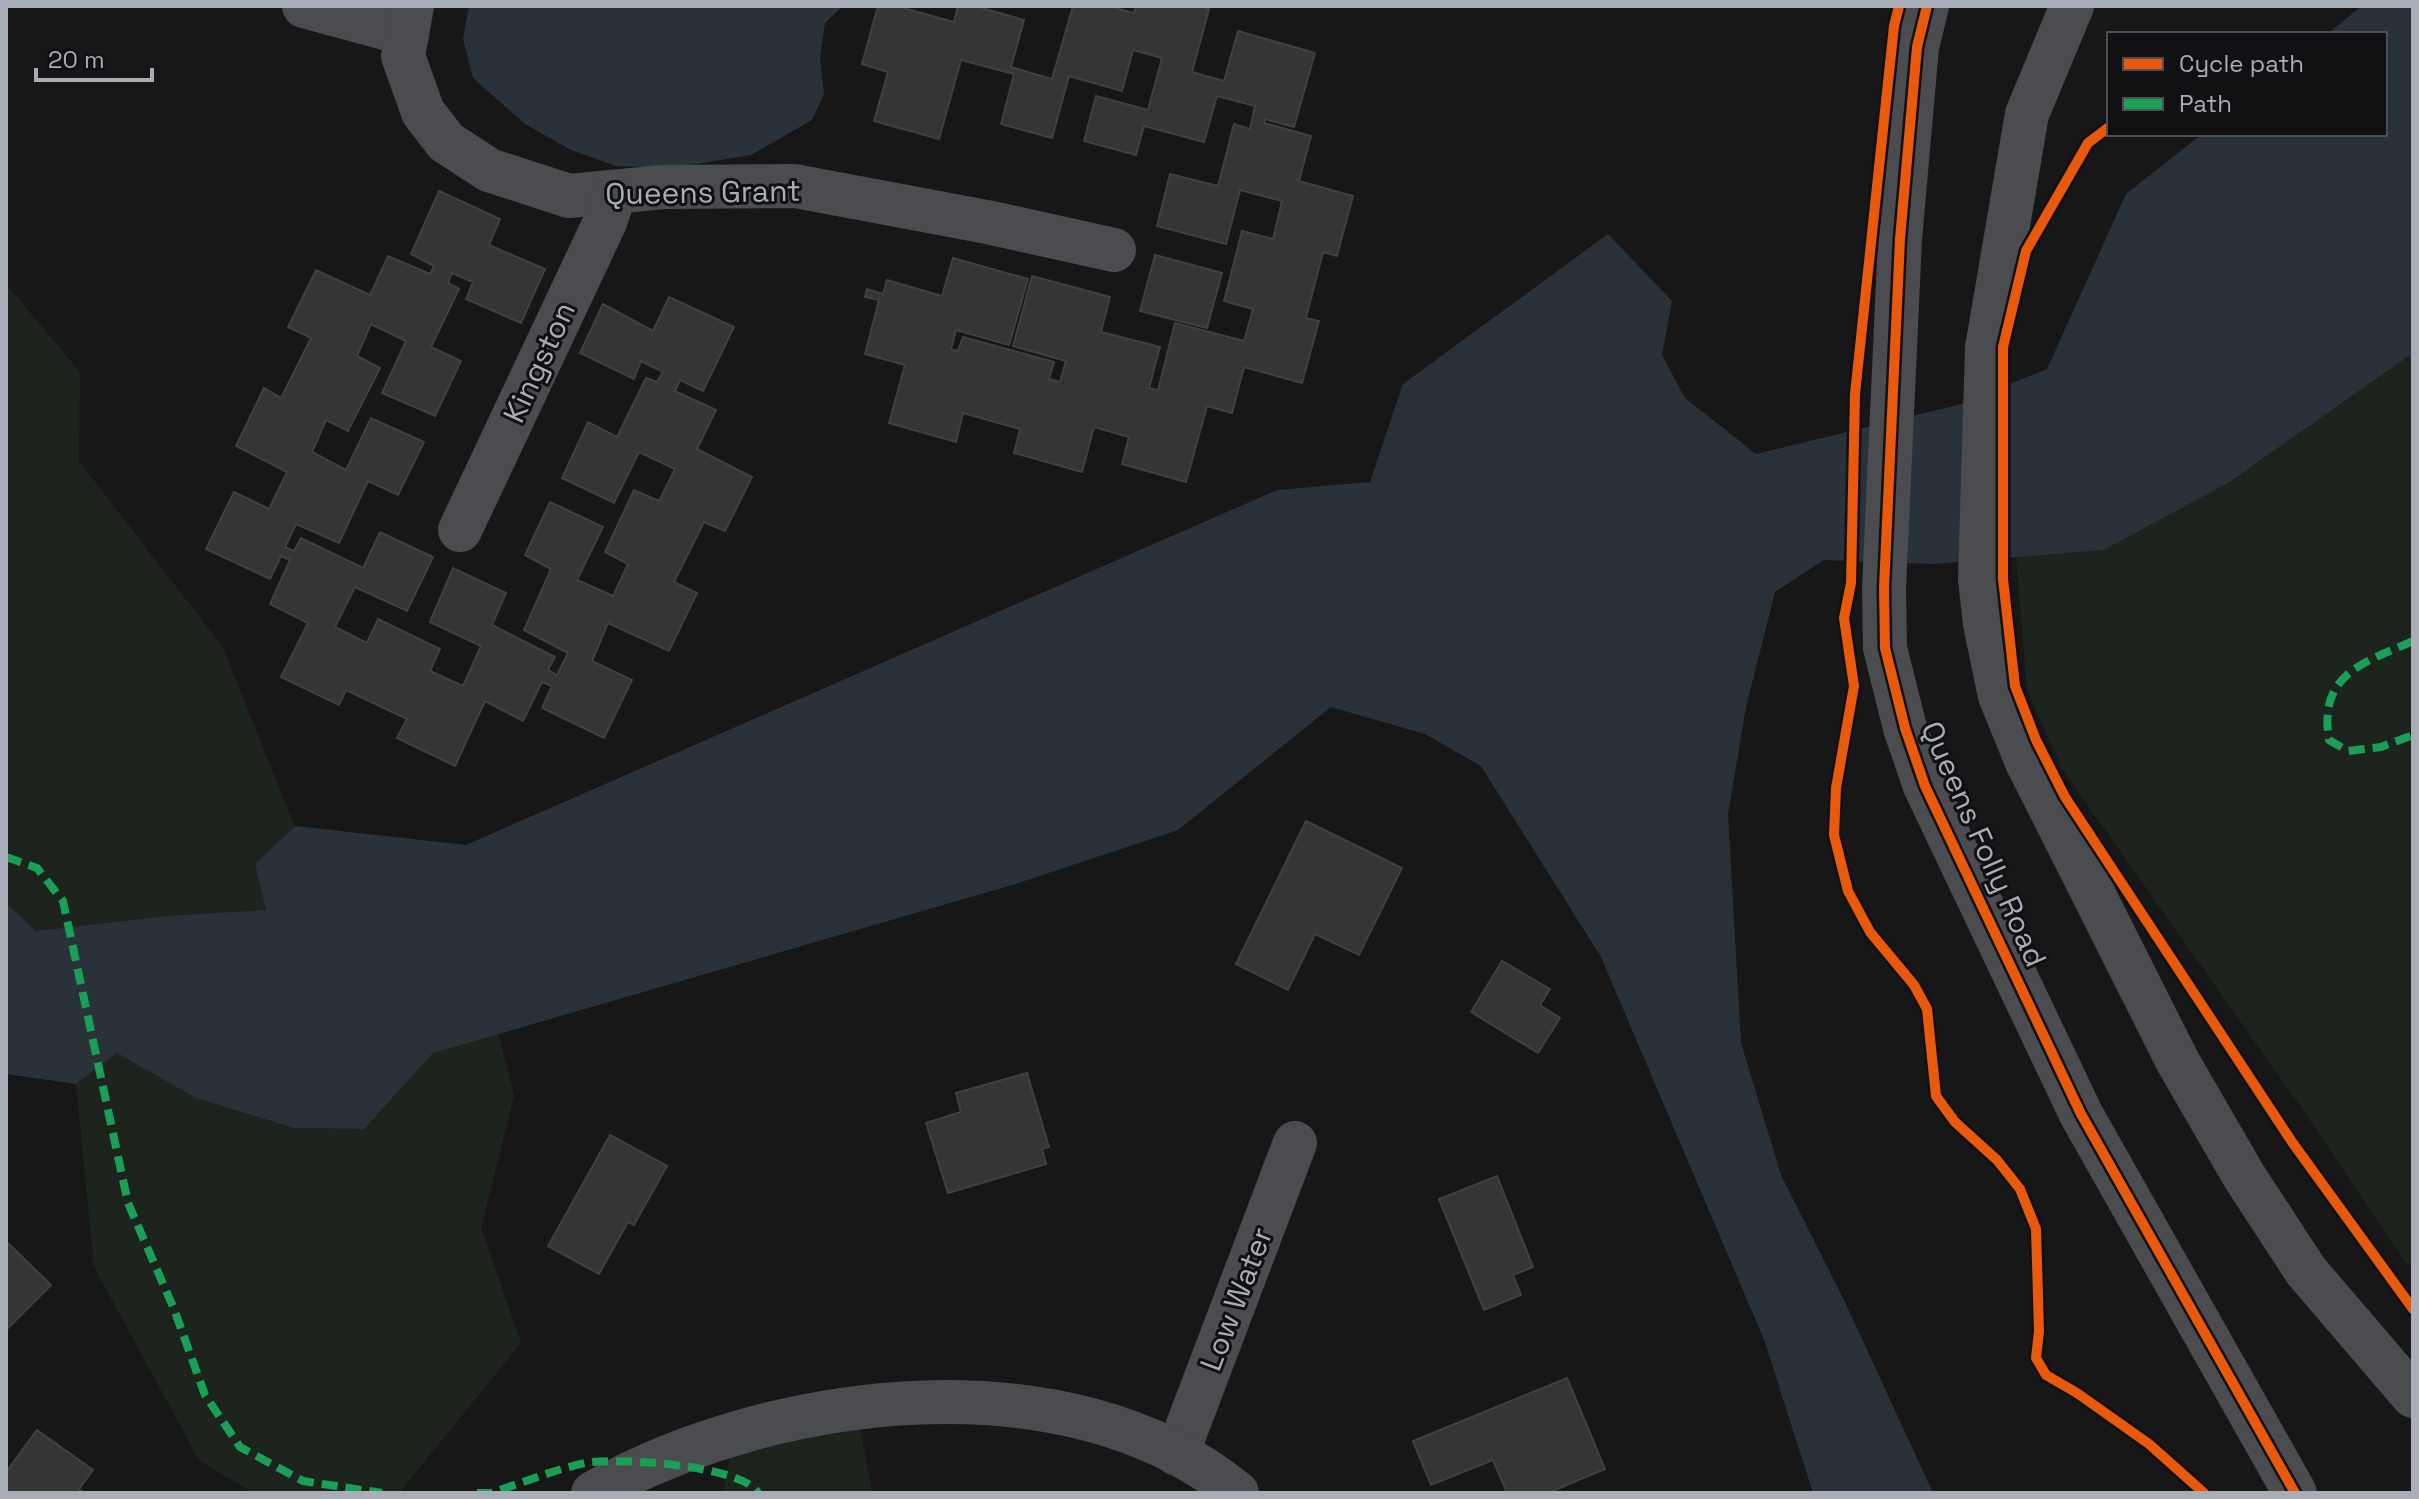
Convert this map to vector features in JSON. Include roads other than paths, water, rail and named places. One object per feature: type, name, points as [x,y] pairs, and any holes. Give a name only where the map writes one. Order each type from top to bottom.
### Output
[{"type":"street","points":[[304,6],[409,20]]},
{"type":"street","name":"Queens Folly Road","points":[[1927,6],[1917,47],[1900,239],[1884,588],[1885,648],[1905,728],[1925,786],[2081,1114],[2295,1493]]},
{"type":"street","points":[[2072,6],[2027,114],[1987,348],[1980,579],[1985,624],[2000,696],[2027,762],[2178,1062],[2244,1176],[2306,1271],[2413,1396]]},
{"type":"street","name":"Queens Grant","points":[[409,20],[403,56],[423,112],[446,142],[489,170],[569,196],[664,187],[795,186],[987,222],[1114,250]]},
{"type":"street","name":"Kingston","points":[[460,530],[605,222],[615,192]]},
{"type":"street","name":"Low Water","points":[[1177,1454],[1295,1143]]},
{"type":"street","points":[[593,1493],[633,1470],[765,1425],[862,1407],[903,1404],[1022,1405],[1083,1417],[1138,1436],[1177,1454],[1237,1493]]}]
